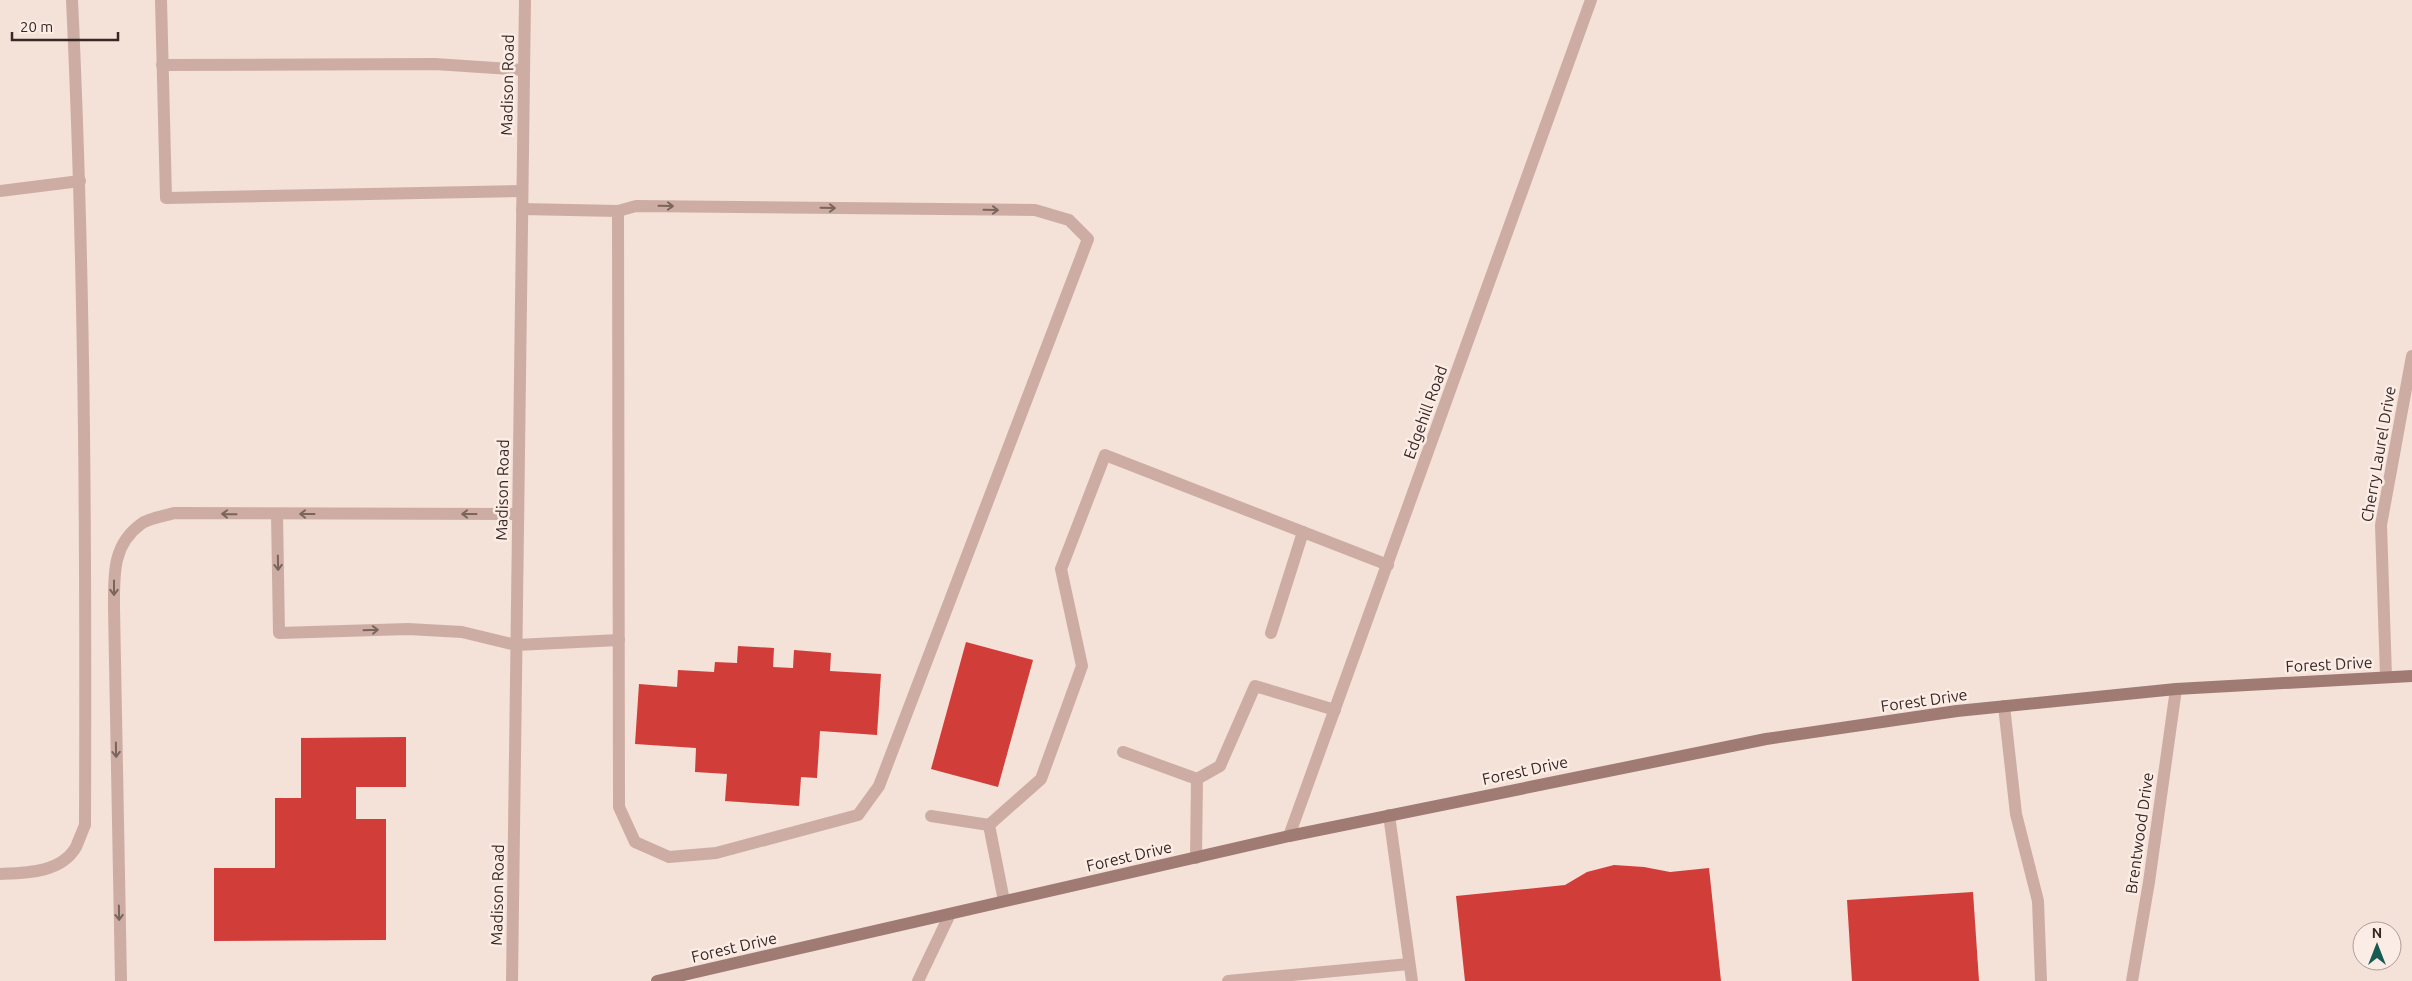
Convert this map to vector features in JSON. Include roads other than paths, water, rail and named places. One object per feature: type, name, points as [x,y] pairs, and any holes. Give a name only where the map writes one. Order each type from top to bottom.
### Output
[{"type":"main road","name":"Forest Drive","points":[[657,981],[1290,836],[1766,739],[2004,706],[2176,689],[2412,676]]},
{"type":"street","points":[[0,874],[30,873],[50,868],[64,860],[75,848],[84,825],[86,541],[80,181],[72,0]]},
{"type":"street","points":[[161,0],[166,198],[522,191]]},
{"type":"street","name":"Madison Road","points":[[512,981],[525,0]]},
{"type":"street","name":"Edgehill Road","points":[[1290,836],[1591,0]]},
{"type":"street","points":[[162,65],[435,64],[524,70]]},
{"type":"street","points":[[0,191],[80,181]]},
{"type":"street","points":[[522,209],[618,211],[636,206],[1035,210],[1069,220],[1088,239],[879,786],[858,815],[716,853],[669,857],[635,842],[619,807],[618,211]]},
{"type":"street","name":"Cherry Laurel Drive","points":[[2386,677],[2381,525],[2412,356]]},
{"type":"street","points":[[989,825],[1041,779],[1082,666],[1061,569],[1105,454],[1388,565]]},
{"type":"street","points":[[121,981],[114,608],[114,569],[120,546],[142,523],[174,513],[518,514]]},
{"type":"street","points":[[277,514],[279,633],[408,629],[462,632],[516,645],[618,640]]},
{"type":"street","points":[[1271,632],[1303,532]]},
{"type":"street","points":[[1123,752],[1197,779],[1220,766],[1255,686],[1335,710]]},
{"type":"street","name":"Brentwood Drive","points":[[2132,981],[2149,882],[2176,689]]},
{"type":"street","points":[[2004,706],[2016,814],[2038,901],[2041,981]]},
{"type":"street","points":[[1196,858],[1197,779]]},
{"type":"street","points":[[1389,815],[1412,981]]},
{"type":"street","points":[[931,816],[989,825]]},
{"type":"street","points":[[989,825],[1004,901]]},
{"type":"street","points":[[918,981],[950,914]]},
{"type":"street","points":[[1228,981],[1409,964]]}]
